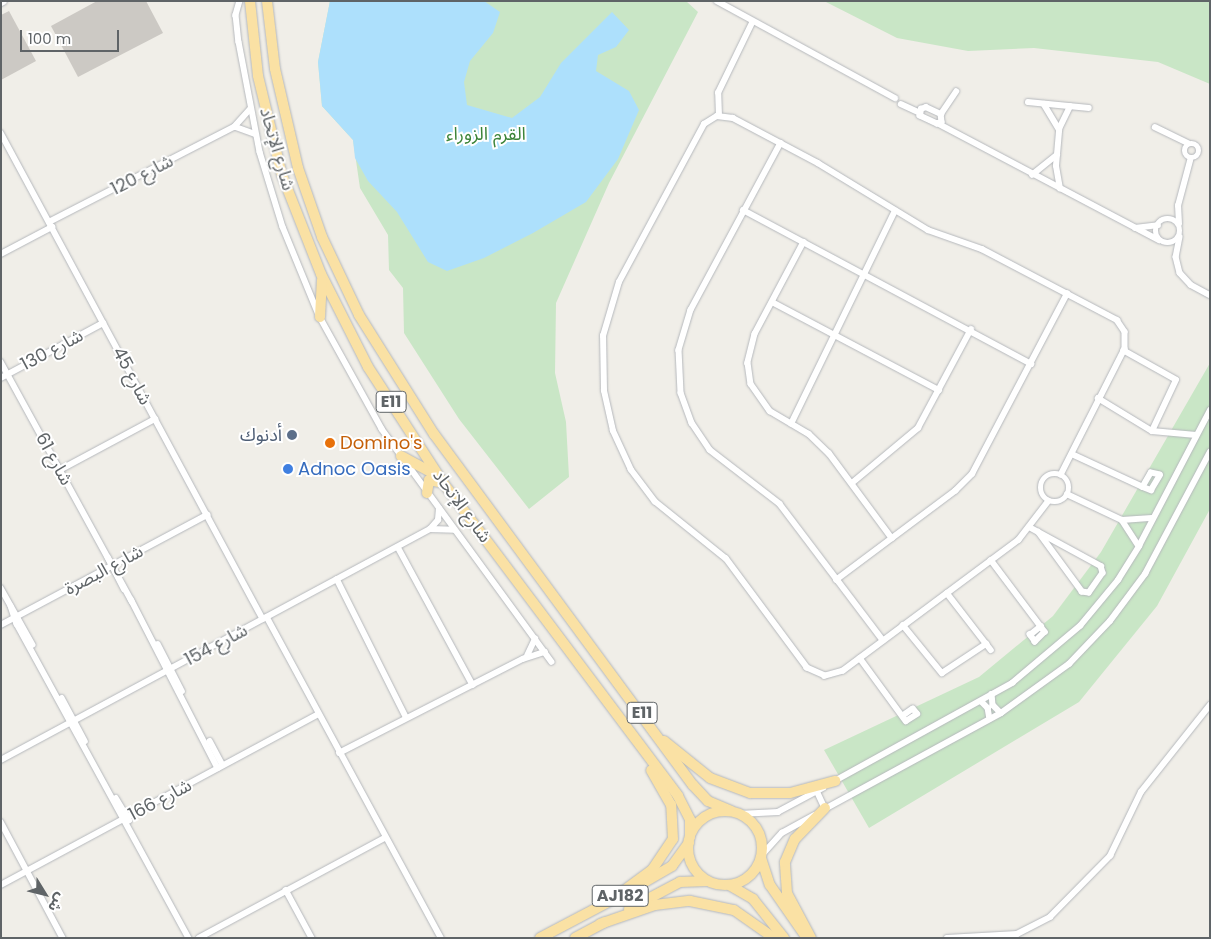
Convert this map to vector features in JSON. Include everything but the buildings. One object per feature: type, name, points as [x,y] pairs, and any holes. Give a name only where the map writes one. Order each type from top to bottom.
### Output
[{"type":"highway","name":"شارع الإتحاد","points":[[250,1],[253,46],[272,139],[282,175],[321,274],[368,367],[442,480],[644,748],[684,807],[690,840]]},
{"type":"highway","name":"شارع الإتحاد","points":[[267,1],[275,69],[298,168],[325,245],[358,315],[434,434],[702,796],[735,813]]},
{"type":"highway","points":[[320,317],[321,274]]},
{"type":"highway","points":[[401,456],[442,480]]},
{"type":"highway","points":[[427,493],[429,480],[442,480]]},
{"type":"highway","points":[[662,741],[710,778],[750,793],[790,793],[836,781]]},
{"type":"highway","points":[[611,900],[652,870],[673,839],[672,805],[649,767],[644,748]]},
{"type":"highway","points":[[811,938],[809,927],[787,893],[785,862],[795,839],[826,808]]},
{"type":"highway","points":[[784,938],[758,904],[729,885],[711,882],[691,862],[690,840],[702,820],[735,813],[755,826],[761,857],[770,885],[807,938]]},
{"type":"highway","name":"AJ182","points":[[540,938],[672,866],[690,840]]},
{"type":"highway","points":[[729,885],[749,876],[761,857]]},
{"type":"highway","name":"AJ182","points":[[575,938],[680,882],[711,882]]},
{"type":"highway","points":[[600,924],[655,905],[690,901],[734,910],[774,938]]},
{"type":"street","points":[[240,1],[236,19],[250,109],[256,134],[283,227],[320,317],[401,456],[552,662]]},
{"type":"street","points":[[717,1],[752,23],[895,98]]},
{"type":"street","points":[[719,116],[718,93],[752,23]]},
{"type":"street","points":[[941,114],[956,92]]},
{"type":"street","points":[[1028,102],[1089,108]]},
{"type":"street","points":[[901,104],[1032,175],[1162,242],[1176,257],[1183,277],[1210,295]]},
{"type":"street","points":[[1044,104],[1060,129]]},
{"type":"street","points":[[1060,189],[1058,155],[1060,129],[1070,106]]},
{"type":"street","points":[[920,113],[926,107],[941,114],[943,120],[939,124]]},
{"type":"street","name":"شارع 120","points":[[1,254],[51,225],[234,127],[250,109]]},
{"type":"street","points":[[1049,501],[1031,528],[860,658],[831,676],[818,675],[807,668],[726,559],[674,521],[646,492],[626,461],[609,418],[602,364],[603,336],[613,296],[701,127],[719,116],[733,118],[781,143],[928,230],[993,254],[1117,320],[1126,336],[1124,351],[1098,398],[1061,476]]},
{"type":"street","points":[[234,127],[256,134]]},
{"type":"street","points":[[1155,127],[1195,146],[1198,153],[1190,161]]},
{"type":"street","name":"شارع 45","points":[[1,134],[207,515],[441,938]]},
{"type":"street","points":[[781,143],[703,282],[686,324],[678,360],[682,398],[692,423],[710,450],[774,497],[883,640]]},
{"type":"street","points":[[1176,257],[1180,235],[1178,206],[1190,161],[1188,143]]},
{"type":"street","points":[[1032,175],[1058,155]]},
{"type":"street","points":[[1133,228],[1158,225],[1167,219],[1178,206]]},
{"type":"street","points":[[743,210],[971,329],[1031,364]]},
{"type":"street","points":[[791,424],[836,336],[863,273],[895,211]]},
{"type":"street","points":[[1167,219],[1179,224]]},
{"type":"street","points":[[1158,225],[1162,242]]},
{"type":"street","points":[[1162,242],[1174,242],[1180,235]]},
{"type":"street","points":[[804,242],[755,334],[748,370],[761,402],[823,446],[892,538]]},
{"type":"street","points":[[836,580],[972,474],[1067,294]]},
{"type":"street","points":[[772,302],[939,390]]},
{"type":"street","name":"شارع 130","points":[[1,378],[103,323]]},
{"type":"street","points":[[852,483],[910,438],[939,390],[971,329]]},
{"type":"street","points":[[1124,351],[1176,380],[1152,430]]},
{"type":"street","name":"شارع 61","points":[[1,362],[108,555],[221,767]]},
{"type":"street","points":[[1098,398],[1152,430],[1196,435]]},
{"type":"street","points":[[735,813],[778,812],[980,701],[1036,666],[1080,626],[1118,580],[1139,546],[1210,410]]},
{"type":"street","points":[[60,470],[155,419]]},
{"type":"street","points":[[761,857],[782,833],[1001,713],[1069,664],[1110,622],[1145,574],[1210,452]]},
{"type":"street","points":[[1072,454],[1143,487]]},
{"type":"street","points":[[1054,474],[1061,476],[1066,480],[1068,494],[1056,502],[1049,501],[1041,489],[1042,482],[1054,474]]},
{"type":"street","points":[[1068,494],[1122,520],[1152,518]]},
{"type":"street","points":[[430,529],[438,520],[439,508]]},
{"type":"street","name":"شارع البصرة","points":[[1,625],[207,515]]},
{"type":"street","points":[[1122,520],[1139,546]]},
{"type":"street","points":[[1031,528],[1101,566],[1103,573],[1089,593],[1082,592],[1038,532]]},
{"type":"street","points":[[430,529],[454,530]]},
{"type":"street","name":"شارع 154","points":[[1,760],[430,529]]},
{"type":"street","points":[[398,547],[472,685]]},
{"type":"street","points":[[991,560],[1041,626]]},
{"type":"street","points":[[337,580],[406,718]]},
{"type":"street","points":[[1,588],[189,938]]},
{"type":"street","points":[[947,593],[991,650]]},
{"type":"street","points":[[903,625],[942,673],[986,644]]},
{"type":"street","points":[[523,659],[535,638]]},
{"type":"street","points":[[339,753],[523,659],[545,652]]},
{"type":"street","points":[[860,658],[903,716]]},
{"type":"street","points":[[992,694],[993,705],[1001,713]]},
{"type":"street","points":[[980,701],[988,708],[990,719]]},
{"type":"street","points":[[947,938],[1017,934],[1050,917],[1110,856],[1141,792],[1210,705]]},
{"type":"street","name":"شارع 166","points":[[1,885],[318,714]]},
{"type":"street","points":[[818,791],[826,808]]},
{"type":"street","points":[[1,822],[63,938]]},
{"type":"street","points":[[199,938],[385,838]]},
{"type":"street","points":[[286,890],[312,938]]},
{"type":"green space","name":"القرم الزوراء","points":[[330,1],[686,1],[698,12],[609,183],[556,303],[555,373],[566,422],[569,477],[529,509],[459,419],[404,333],[403,288],[389,270],[388,235],[360,188],[353,140],[322,106],[318,62]]},
{"type":"green space","points":[[824,1],[1210,1],[1210,84],[1158,62],[1034,48],[968,51],[897,38]]},
{"type":"green space","points":[[1210,363],[1210,509],[1157,606],[1079,702],[869,828],[824,750],[979,677],[1053,616],[1101,552]]},
{"type":"water","points":[[330,1],[484,1],[500,12],[493,33],[470,61],[464,82],[467,105],[512,118],[540,97],[561,63],[612,12],[629,30],[616,47],[598,55],[596,71],[629,91],[639,110],[618,159],[586,202],[533,233],[484,258],[447,271],[428,262],[397,212],[368,181],[355,158],[353,140],[322,106],[318,62]]},
{"type":"place","name":"أدنوك","points":[[292,435]]},
{"type":"place","name":"Domino's","points":[[330,443]]},
{"type":"place","name":"Adnoc Oasis","points":[[288,469]]}]
